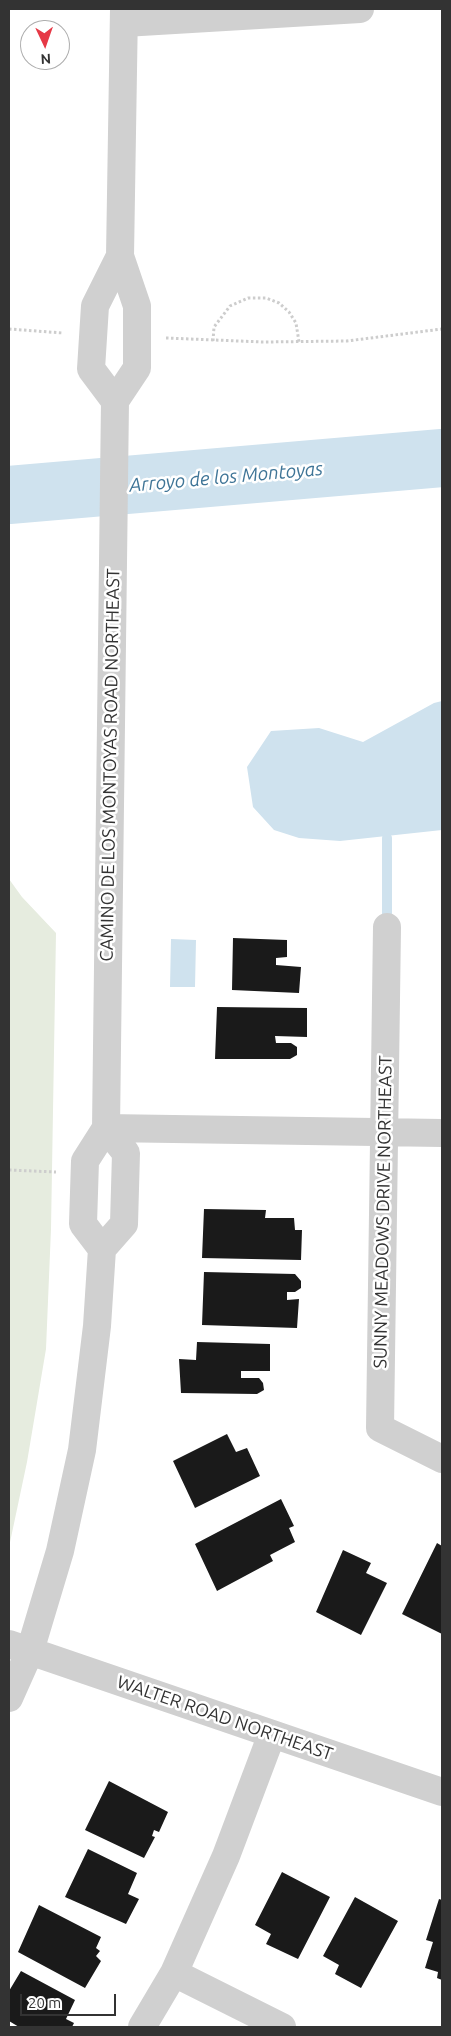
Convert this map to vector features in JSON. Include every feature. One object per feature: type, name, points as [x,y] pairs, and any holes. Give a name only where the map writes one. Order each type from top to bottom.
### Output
[{"type":"street","points":[[115,412],[137,368],[137,306],[120,256],[124,16],[360,9]]},
{"type":"street","points":[[115,412],[91,368],[95,306],[120,256]]},
{"type":"street","name":"CAMINO DE LOS MONTOYAS ROAD NORTHEAST","points":[[106,1128],[115,412]]},
{"type":"street","name":"SUNNY MEADOWS DRIVE NORTHEAST","points":[[387,927],[380,1428],[442,1459]]},
{"type":"street","points":[[106,1128],[442,1133]]},
{"type":"street","points":[[102,1249],[83,1224],[84,1161],[106,1128]]},
{"type":"street","points":[[9,1698],[20,1648],[60,1551],[82,1450],[97,1326],[102,1249],[124,1224],[126,1153],[106,1128]]},
{"type":"street","name":"WALTER ROAD NORTHEAST","points":[[20,1648],[442,1792]]},
{"type":"street","points":[[142,2027],[174,1973],[226,1856],[272,1734]]},
{"type":"street","points":[[174,1973],[282,2027]]},
{"type":"path","points":[[213,341],[214,327],[230,306],[248,298],[266,298],[279,304],[289,312],[296,323],[299,342]]},
{"type":"path","points":[[137,336],[213,341],[347,341],[442,328]]},
{"type":"path","points":[[9,329],[94,335]]},
{"type":"path","points":[[9,1170],[84,1172]]},
{"type":"shaded area","points":[[9,879],[22,897],[56,933],[51,1229],[46,1349],[27,1462],[9,1547]]},
{"type":"water","points":[[442,701],[442,830],[340,841],[299,838],[274,830],[253,807],[247,767],[271,731],[319,728],[363,742],[434,703]]},
{"type":"water","points":[[171,939],[196,940],[195,987],[170,987]]},
{"type":"building","points":[[233,938],[287,940],[287,957],[276,958],[276,965],[301,967],[299,993],[232,990]]},
{"type":"building","points":[[217,1007],[307,1008],[307,1037],[275,1036],[276,1043],[291,1043],[297,1047],[297,1055],[290,1059],[215,1059]]},
{"type":"building","points":[[204,1209],[266,1210],[265,1218],[294,1218],[295,1230],[302,1230],[301,1260],[202,1258]]},
{"type":"building","points":[[204,1272],[295,1274],[301,1281],[301,1288],[295,1292],[287,1292],[287,1300],[299,1299],[297,1328],[202,1325]]},
{"type":"building","points":[[197,1342],[270,1344],[270,1371],[241,1371],[241,1378],[259,1378],[263,1383],[264,1390],[257,1394],[181,1393],[179,1359],[196,1360]]},
{"type":"building","points":[[227,1434],[236,1452],[247,1448],[260,1476],[195,1508],[173,1461]]},
{"type":"building","points":[[281,1499],[294,1526],[289,1528],[295,1542],[270,1555],[273,1561],[217,1591],[195,1544]]},
{"type":"building","points":[[437,1543],[442,1546],[442,1634],[402,1614]]},
{"type":"building","points":[[343,1550],[371,1563],[366,1573],[387,1583],[361,1635],[316,1612]]},
{"type":"building","points":[[109,1781],[168,1812],[159,1832],[154,1830],[152,1836],[155,1837],[144,1858],[85,1830]]},
{"type":"building","points":[[88,1849],[137,1873],[128,1894],[139,1899],[126,1924],[65,1897]]},
{"type":"building","points":[[282,1872],[330,1897],[298,1959],[266,1944],[271,1934],[255,1925]]},
{"type":"building","points":[[355,1897],[398,1921],[361,1988],[335,1974],[339,1965],[323,1956]]},
{"type":"building","points":[[439,1899],[442,1900],[442,1980],[437,1978],[438,1972],[425,1968],[433,1942],[426,1940]]},
{"type":"building","points":[[39,1905],[101,1937],[96,1948],[100,1951],[96,1956],[101,1961],[85,1988],[18,1952]]},
{"type":"building","points":[[21,1971],[75,2000],[66,2019],[74,2023],[72,2027],[19,2027],[9,2021],[9,1991]]},
{"type":"waterway","name":"Arroyo de los Montoyas","points":[[9,495],[442,458]]},
{"type":"waterway","points":[[387,838],[387,926]]}]
